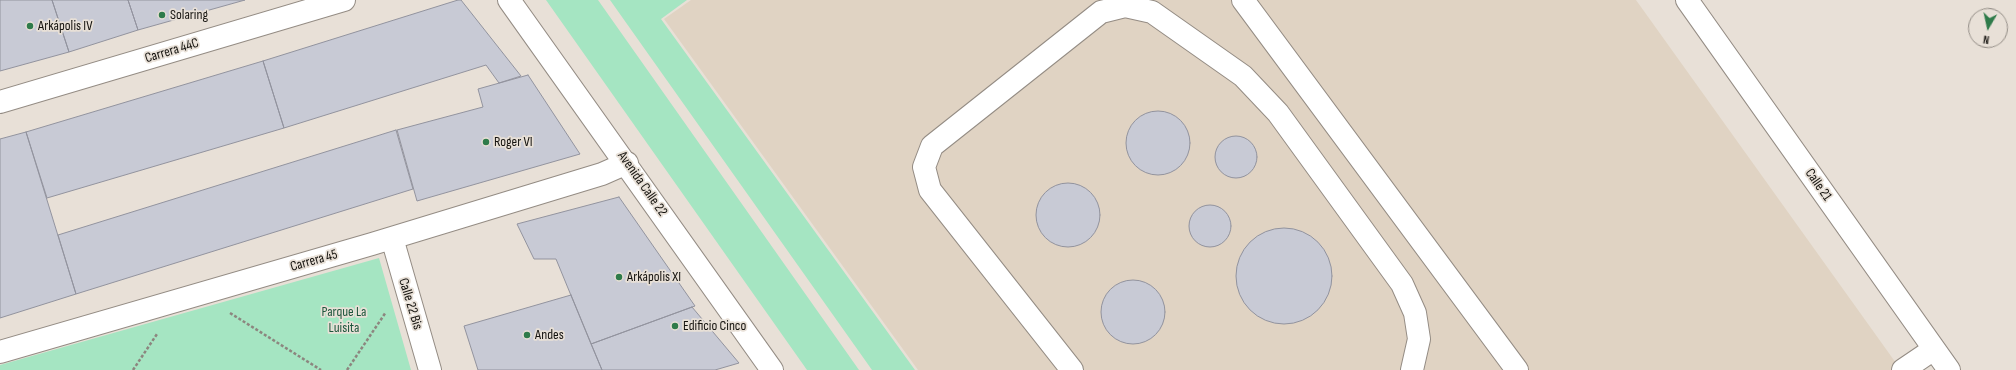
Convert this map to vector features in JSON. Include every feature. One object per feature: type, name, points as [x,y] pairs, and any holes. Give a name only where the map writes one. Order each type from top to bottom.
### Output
[{"type":"street","name":"Carrera 44C","points":[[0,102],[344,0]]},
{"type":"street","name":"Avenida Calle 22","points":[[510,0],[627,163],[772,370]]},
{"type":"street","points":[[1243,0],[1517,370]]},
{"type":"street","name":"Calle 21","points":[[1687,0],[1949,370]]},
{"type":"street","points":[[1072,370],[930,190],[924,167],[932,146],[1101,12],[1125,6],[1152,12],[1170,24],[1243,76],[1278,113],[1402,284],[1415,313],[1419,339],[1412,370]]},
{"type":"street","name":"Carrera 45","points":[[0,352],[392,238],[602,174],[627,163]]},
{"type":"street","name":"Calle 22 Bis","points":[[392,238],[430,370]]},
{"type":"street","points":[[1903,370],[1934,349]]},
{"type":"path","points":[[348,370],[388,309]]},
{"type":"path","points":[[229,312],[321,370]]},
{"type":"path","points":[[133,370],[158,331]]},
{"type":"shaded area","points":[[691,0],[1636,0],[1901,370],[918,370],[664,19]]},
{"type":"green space","points":[[546,0],[598,0],[859,370],[807,370]]},
{"type":"green space","points":[[610,0],[687,0],[661,19],[915,370],[872,370]]},
{"type":"green space","name":"Parque La Luisita","points":[[379,258],[411,370],[0,370],[0,365]]},
{"type":"building","name":"Arkápolis IV","points":[[0,0],[52,0],[69,52],[0,71]]},
{"type":"building","points":[[52,0],[128,0],[138,30],[69,52]]},
{"type":"building","name":"Solaring","points":[[128,0],[245,0],[138,30]]},
{"type":"building","points":[[461,0],[521,76],[499,83],[486,65],[284,128],[263,61]]},
{"type":"building","points":[[263,61],[284,128],[47,198],[26,132]]},
{"type":"building","name":"Roger VI","points":[[528,75],[580,154],[417,201],[397,130],[483,107],[478,89]]},
{"type":"building","points":[[1158,111],[1170,113],[1181,120],[1188,131],[1190,143],[1188,155],[1181,166],[1170,173],[1158,175],[1146,173],[1135,166],[1128,155],[1126,143],[1128,131],[1135,120],[1146,113]]},
{"type":"building","points":[[396,130],[413,189],[76,294],[58,235]]},
{"type":"building","points":[[26,132],[76,294],[0,318],[0,139]]},
{"type":"building","points":[[1236,136],[1251,142],[1257,157],[1251,172],[1236,178],[1221,172],[1215,157],[1221,142]]},
{"type":"building","points":[[1068,183],[1080,185],[1091,192],[1098,203],[1100,215],[1098,227],[1091,238],[1080,245],[1068,247],[1056,245],[1045,238],[1038,227],[1036,215],[1038,203],[1045,192],[1056,185]]},
{"type":"building","name":"Arkápolis XI","points":[[619,197],[695,306],[591,344],[556,259],[534,259],[517,224]]},
{"type":"building","points":[[1210,205],[1225,211],[1231,226],[1225,241],[1210,247],[1195,241],[1189,226],[1195,211]]},
{"type":"building","points":[[1284,228],[1302,232],[1318,242],[1328,258],[1332,276],[1328,294],[1318,310],[1302,320],[1284,324],[1266,320],[1250,310],[1240,294],[1236,276],[1240,258],[1250,242],[1266,232]]},
{"type":"building","points":[[1133,280],[1145,282],[1156,289],[1163,300],[1165,312],[1163,324],[1156,335],[1145,342],[1133,344],[1121,342],[1110,335],[1103,324],[1101,312],[1103,300],[1110,289],[1121,282]]},
{"type":"building","name":"Andes","points":[[571,295],[602,370],[478,370],[464,326]]},
{"type":"building","name":"Edificio Cinco","points":[[692,307],[739,363],[715,370],[602,370],[591,344]]},
{"type":"place","name":"Solaring","points":[[162,15]]},
{"type":"place","name":"Arkápolis IV","points":[[30,26]]},
{"type":"place","name":"Roger VI","points":[[486,142]]},
{"type":"place","name":"Arkápolis XI","points":[[619,277]]},
{"type":"place","name":"Edificio Cinco","points":[[675,326]]},
{"type":"place","name":"Andes","points":[[527,335]]}]
